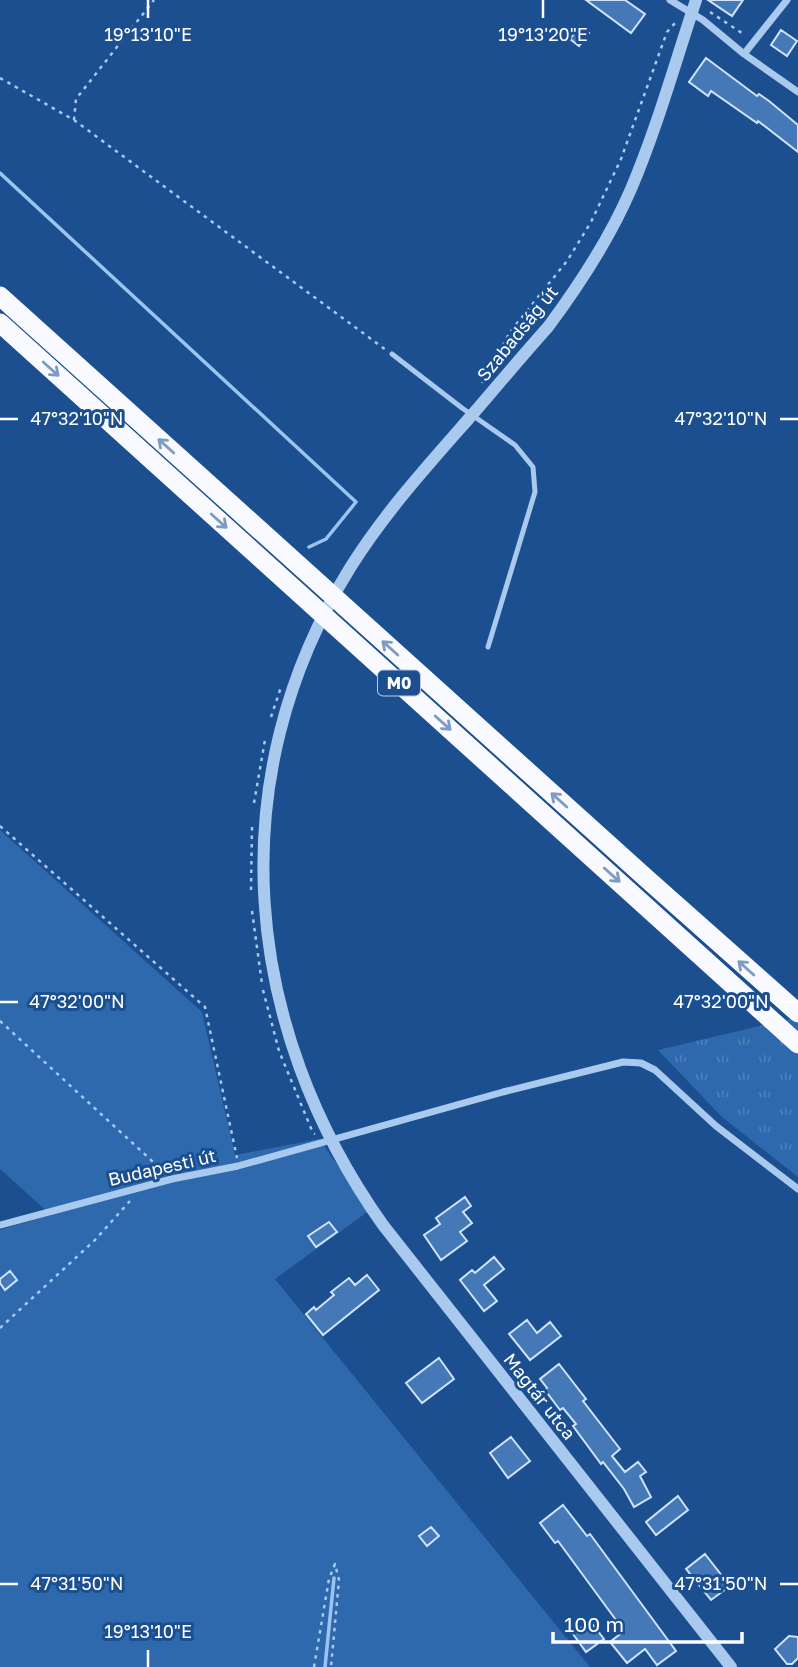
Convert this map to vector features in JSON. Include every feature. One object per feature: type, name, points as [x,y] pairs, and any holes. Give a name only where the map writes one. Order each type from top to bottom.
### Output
[{"type":"highway","name":"M0","points":[[0,296],[798,1013]]},
{"type":"highway","name":"M0","points":[[0,323],[798,1044]]},
{"type":"street","points":[[670,0],[703,20],[744,54],[798,92]]},
{"type":"street","name":"Szabadság út","points":[[306,655],[331,601],[397,501],[548,327],[600,251],[631,189],[687,12],[696,0]]},
{"type":"street","points":[[744,54],[787,0]]},
{"type":"street","name":"Magtár utca","points":[[306,655],[283,720],[270,776],[263,837],[263,900],[269,954],[281,1012],[301,1074],[330,1140],[349,1175],[383,1225],[731,1667]]},
{"type":"street","name":"Budapesti út","points":[[0,1225],[172,1179],[238,1166],[623,1062],[641,1063],[666,1077],[716,1126],[798,1189]]},
{"type":"lane","points":[[392,354],[515,445],[526,455],[533,467],[535,492],[488,647]]},
{"type":"path","points":[[74,120],[76,99],[154,0]]},
{"type":"path","points":[[707,10],[754,41]]},
{"type":"path","points":[[479,388],[510,332],[567,261],[591,222],[621,159],[667,32],[687,12]]},
{"type":"path","points":[[0,78],[74,120],[392,354]]},
{"type":"path","points":[[0,826],[205,1007],[238,1166]]},
{"type":"path","points":[[0,1021],[172,1179]]},
{"type":"path","points":[[0,1328],[95,1240],[144,1186]]},
{"type":"path","points":[[314,1667],[329,1579],[335,1564],[339,1580],[331,1667]]},
{"type":"green space","points":[[0,830],[202,1012],[235,1155],[319,1139],[370,1210],[275,1279],[590,1667],[0,1667],[0,1230],[51,1215],[0,1169]]},
{"type":"green space","points":[[798,1017],[798,1177],[722,1117],[658,1050]]},
{"type":"building","points":[[586,0],[625,0],[645,14],[631,33]]},
{"type":"building","points":[[708,0],[743,0],[732,16]]},
{"type":"building","points":[[580,26],[589,33],[579,46],[570,39]]},
{"type":"building","points":[[781,30],[797,41],[787,56],[771,45]]},
{"type":"building","points":[[706,58],[757,96],[759,94],[769,101],[798,125],[798,152],[758,121],[757,123],[711,91],[708,96],[689,82]]},
{"type":"building","points":[[465,1197],[471,1206],[463,1212],[472,1223],[460,1232],[467,1241],[441,1260],[424,1235],[440,1224],[436,1218]]},
{"type":"building","points":[[329,1222],[337,1232],[316,1247],[308,1236]]},
{"type":"building","points":[[494,1257],[504,1269],[484,1285],[497,1301],[484,1311],[460,1280],[472,1270],[475,1273]]},
{"type":"building","points":[[10,1271],[17,1280],[5,1290],[0,1279]]},
{"type":"building","points":[[367,1275],[379,1290],[323,1335],[306,1314],[314,1307],[316,1310],[334,1295],[331,1292],[349,1278],[355,1285]]},
{"type":"building","points":[[527,1320],[537,1333],[550,1322],[561,1336],[530,1360],[509,1334]]},
{"type":"building","points":[[439,1358],[454,1379],[422,1403],[406,1383]]},
{"type":"building","points":[[559,1364],[620,1449],[612,1456],[625,1472],[638,1462],[646,1472],[640,1476],[651,1497],[634,1507],[624,1489],[603,1462],[601,1464],[573,1426],[576,1424],[563,1408],[560,1410],[545,1390],[547,1388],[540,1379]]},
{"type":"building","points":[[511,1437],[530,1461],[508,1478],[490,1453]]},
{"type":"building","points":[[678,1496],[688,1510],[656,1535],[646,1522]]},
{"type":"building","points":[[563,1505],[587,1536],[590,1534],[676,1651],[657,1665],[645,1649],[627,1663],[610,1642],[624,1631],[558,1541],[555,1543],[540,1523]]},
{"type":"building","points":[[431,1527],[439,1536],[427,1546],[419,1536]]},
{"type":"building","points":[[705,1554],[730,1586],[711,1600],[686,1569]]},
{"type":"building","points":[[590,1621],[604,1639],[586,1652],[573,1634]]},
{"type":"building","points":[[789,1636],[798,1637],[798,1658],[792,1664],[787,1664],[775,1649]]},
{"type":"waterway","points":[[0,173],[356,502],[326,539],[309,547]]},
{"type":"waterway","points":[[325,1667],[334,1578]]}]
